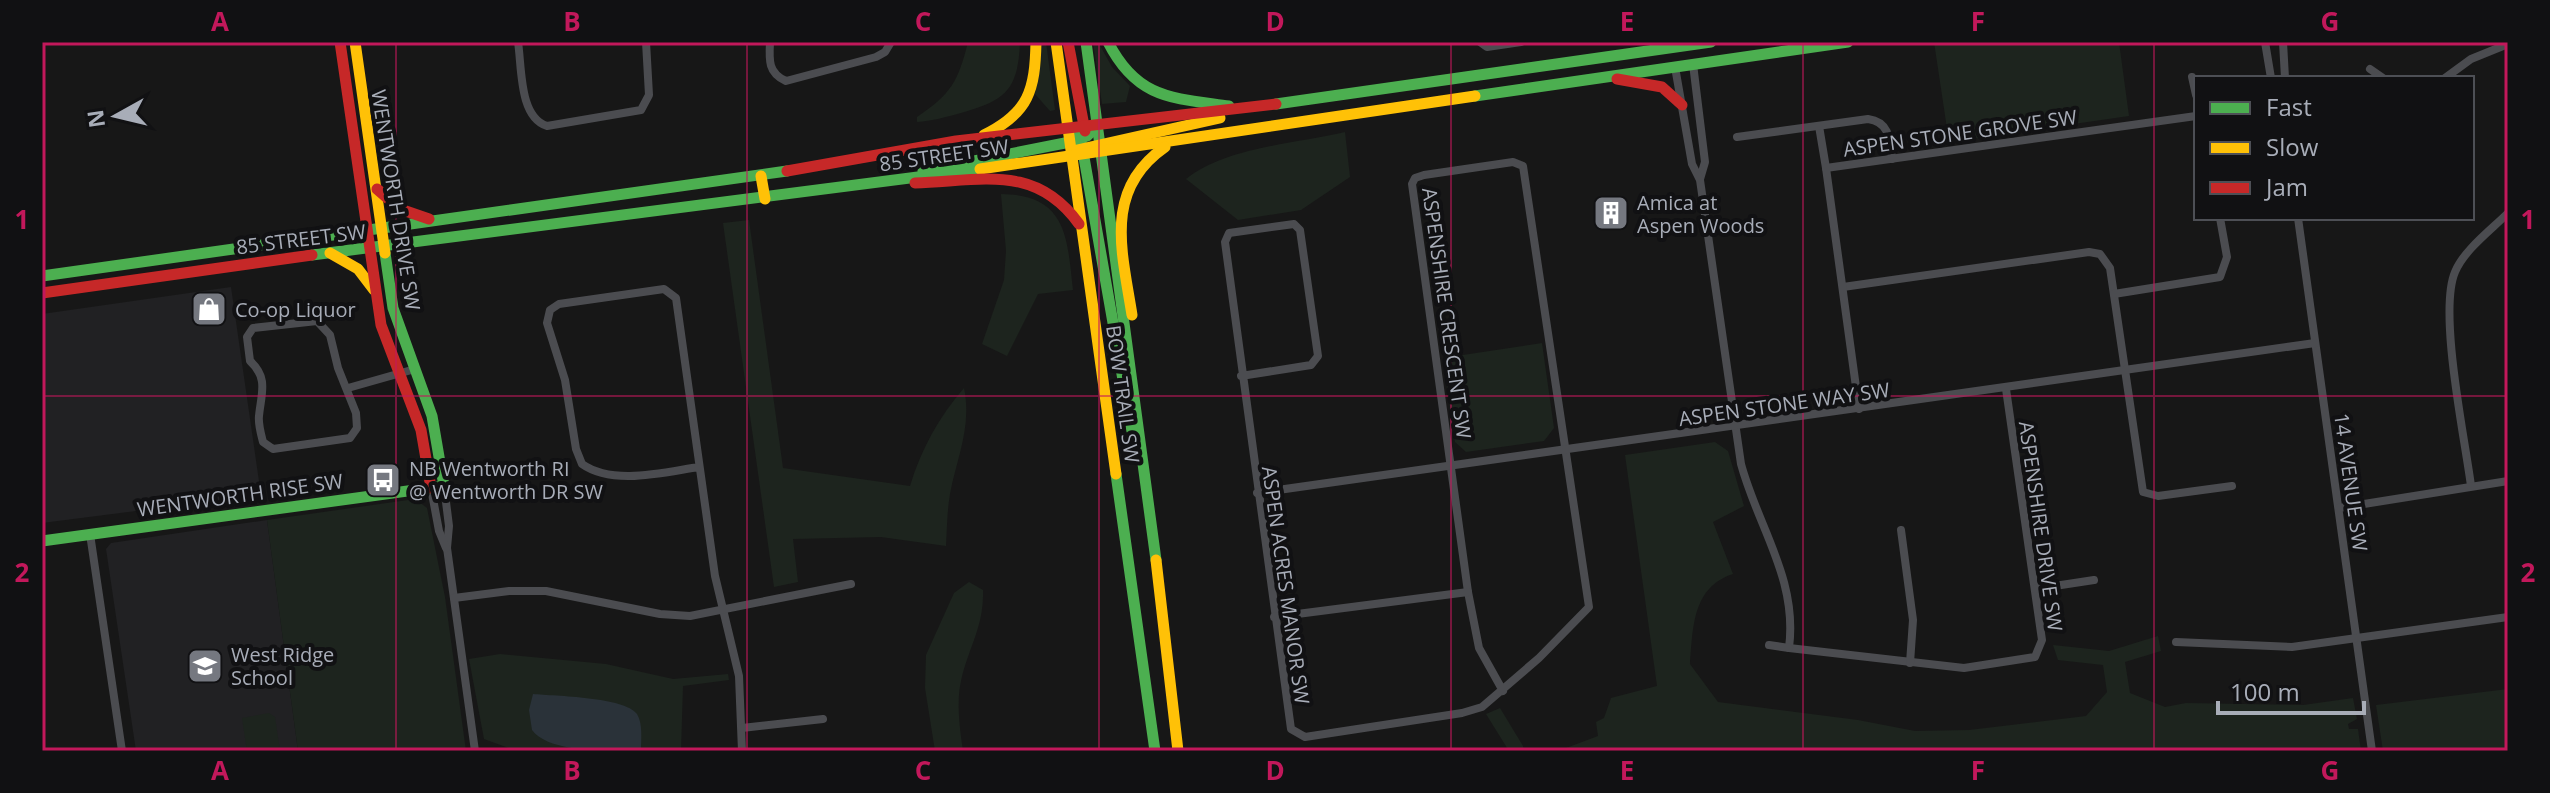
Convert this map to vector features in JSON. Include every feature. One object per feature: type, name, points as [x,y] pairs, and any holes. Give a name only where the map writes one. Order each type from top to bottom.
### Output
[{"type":"main road","name":"WENTWORTH DRIVE SW","points":[[340,42],[381,325],[421,430],[431,488]]},
{"type":"main road","name":"WENTWORTH DRIVE SW","points":[[355,42],[396,323],[432,416],[444,486]]},
{"type":"main road","points":[[956,141],[987,134],[1018,116],[1030,97],[1036,42]]},
{"type":"main road","name":"BOW TRAIL SW","points":[[1056,42],[1084,143],[1145,463],[1149,524],[1178,751]]},
{"type":"main road","points":[[1068,42],[1149,524]]},
{"type":"main road","points":[[1086,42],[1098,125]]},
{"type":"main road","points":[[1108,42],[1124,72],[1147,90],[1177,101],[1246,108]]},
{"type":"main road","name":"85 STREET SW","points":[[42,293],[874,183],[1084,143],[1098,125],[1246,108],[1672,45],[1711,42]]},
{"type":"main road","name":"85 STREET SW","points":[[42,276],[761,176],[956,141],[1176,142],[1848,42]]},
{"type":"main road","points":[[1690,43],[1693,64]]},
{"type":"main road","points":[[1672,45],[1675,67]]},
{"type":"main road","points":[[1608,77],[1662,87],[1682,105]]},
{"type":"main road","points":[[1084,143],[1337,95]]},
{"type":"main road","points":[[1145,463],[1142,404],[1121,205],[1127,183],[1139,166],[1160,149],[1176,142]]},
{"type":"main road","name":"BOW TRAIL SW","points":[[1084,143],[1083,232],[1155,751]]},
{"type":"main road","points":[[761,176],[765,199]]},
{"type":"main road","points":[[874,183],[1033,182],[1047,188],[1065,203],[1083,232]]},
{"type":"main road","points":[[376,188],[389,205],[401,212],[438,221]]},
{"type":"main road","points":[[329,253],[358,269],[374,290]]},
{"type":"main road","name":"WENTWORTH RISE SW","points":[[42,541],[444,486]]},
{"type":"street","points":[[518,42],[529,112],[537,122],[547,126],[627,116],[641,110],[649,95],[646,42]]},
{"type":"street","points":[[770,42],[770,67],[786,81],[876,57],[885,52],[891,42]]},
{"type":"street","points":[[1480,42],[1487,47],[1521,42]]},
{"type":"street","points":[[2265,42],[2271,76]]},
{"type":"street","points":[[2283,42],[2285,76]]},
{"type":"street","points":[[2448,76],[2471,59],[2508,44]]},
{"type":"street","points":[[1693,64],[1705,162],[1700,180]]},
{"type":"street","points":[[1675,67],[1692,164],[1700,180],[1736,427],[1749,492],[1783,569],[1790,607],[1789,648]]},
{"type":"street","points":[[2370,69],[2380,76]]},
{"type":"street","points":[[2192,77],[2194,86]]},
{"type":"street","name":"ASPEN STONE GROVE SW","points":[[1859,409],[1826,168],[2194,116]]},
{"type":"street","points":[[1737,137],[1877,120],[1887,129],[1892,159]]},
{"type":"street","points":[[1819,126],[1826,168]]},
{"type":"street","name":"ASPENSHIRE CRESCENT SW","points":[[1452,467],[1412,184],[1415,178],[1424,175],[1513,162],[1524,167],[1565,450]]},
{"type":"street","points":[[2471,486],[2451,330],[2451,293],[2460,263],[2508,213]]},
{"type":"street","points":[[2114,294],[2220,277],[2227,257],[2220,220]]},
{"type":"street","name":"14 AVENUE SW","points":[[2298,220],[2372,751]]},
{"type":"street","name":"ASPEN ACRES MANOR SW","points":[[1241,376],[1311,365],[1318,356],[1300,230],[1294,224],[1229,233],[1225,238],[1241,376],[1289,723],[1299,736],[1462,713],[1482,707],[1503,691],[1589,607],[1565,450]]},
{"type":"street","points":[[1843,287],[2089,252],[2106,259],[2114,294],[2143,492],[2158,496],[2232,486]]},
{"type":"street","points":[[699,467],[647,475],[600,473],[582,464],[565,380],[547,323],[554,306],[664,289],[675,295],[723,611],[739,676],[742,751]]},
{"type":"street","points":[[317,321],[330,335],[338,368],[348,388],[357,428],[350,438],[273,449],[263,442],[258,418],[264,396],[260,370],[250,361],[247,337],[253,328],[317,321]]},
{"type":"street","name":"ASPEN STONE WAY SW","points":[[1257,493],[2315,343]]},
{"type":"street","points":[[348,388],[415,369]]},
{"type":"street","name":"ASPENSHIRE DRIVE SW","points":[[1769,645],[1964,668],[2035,657],[2042,640],[2006,389]]},
{"type":"street","points":[[1452,467],[1468,592],[1479,648],[1503,691]]},
{"type":"street","points":[[2339,508],[2508,481]]},
{"type":"street","name":"WENTWORTH DRIVE SW","points":[[444,486],[449,526],[447,548],[475,751]]},
{"type":"street","name":"WENTWORTH DRIVE SW","points":[[431,488],[439,531],[447,548]]},
{"type":"street","points":[[1901,530],[1913,620],[1910,663]]},
{"type":"street","points":[[90,534],[122,751]]},
{"type":"street","points":[[2035,589],[2094,580]]},
{"type":"street","points":[[454,598],[509,591],[546,591],[660,614],[690,616],[851,584]]},
{"type":"street","points":[[1274,617],[1468,592]]},
{"type":"street","points":[[2176,642],[2292,647],[2508,617]]},
{"type":"street","points":[[742,728],[823,719]]},
{"type":"shaded area","points":[[968,42],[1020,42],[1016,72],[1007,91],[976,108],[917,122],[917,117],[952,86]]},
{"type":"shaded area","points":[[1041,42],[1046,42],[1055,110],[1050,111],[1035,94]]},
{"type":"shaded area","points":[[1093,42],[1098,42],[1112,67],[1130,86],[1126,102],[1102,104]]},
{"type":"shaded area","points":[[1934,42],[2119,42],[2129,116],[1949,142]]},
{"type":"shaded area","points":[[1345,132],[1350,177],[1301,210],[1238,220],[1186,179],[1203,168],[1241,153]]},
{"type":"shaded area","points":[[1001,194],[1023,196],[1039,202],[1060,222],[1073,290],[1038,294],[1007,356],[982,344],[1004,280],[1006,251]]},
{"type":"shaded area","points":[[749,220],[783,468],[910,486],[932,434],[964,388],[965,429],[950,494],[946,546],[881,537],[793,539],[798,582],[774,587],[723,223]]},
{"type":"shaded area","points":[[231,287],[261,495],[42,523],[42,314]]},
{"type":"shaded area","points":[[1542,343],[1554,428],[1544,441],[1466,452],[1455,442],[1443,358]]},
{"type":"shaded area","points":[[1715,442],[1728,451],[1744,506],[1713,522],[1733,574],[1720,580],[1702,599],[1692,637],[1690,664],[1718,702],[1858,720],[1915,731],[1969,730],[2086,716],[2107,692],[2103,665],[2058,660],[2053,645],[2109,651],[2158,636],[2161,651],[2125,662],[2130,693],[2165,707],[2186,703],[2303,705],[2353,698],[2357,719],[2348,724],[2349,729],[2358,729],[2361,751],[1558,751],[1598,736],[1596,722],[1604,718],[1611,698],[1657,686],[1625,455]]},
{"type":"shaded area","points":[[415,499],[427,508],[445,597],[466,751],[298,751],[267,520]]},
{"type":"shaded area","name":"West Ridge School","points":[[267,520],[298,751],[136,751],[106,549],[111,543]]},
{"type":"shaded area","points":[[969,582],[983,590],[983,603],[960,689],[963,751],[935,751],[925,688],[926,655],[954,593]]},
{"type":"shaded area","points":[[500,654],[606,664],[673,679],[728,674],[729,680],[683,686],[681,751],[517,751],[484,739],[469,659]]},
{"type":"shaded area","points":[[2508,689],[2508,751],[2383,751],[2376,705]]},
{"type":"shaded area","points":[[533,694],[589,698],[630,708],[640,722],[641,751],[583,750],[541,738],[532,730],[529,710]]},
{"type":"shaded area","points":[[1500,708],[1524,751],[1509,751],[1486,714]]},
{"type":"shaded area","points":[[269,713],[275,717],[280,751],[247,751],[242,718]]},
{"type":"traffic: fast","points":[[1086,42],[1156,560]]},
{"type":"traffic: fast","points":[[1108,42],[1119,61],[1144,85],[1173,97],[1229,106]]},
{"type":"traffic: fast","points":[[1276,104],[1711,42]]},
{"type":"traffic: fast","points":[[1475,96],[1848,42]]},
{"type":"traffic: fast","points":[[923,171],[1065,143],[1087,136],[1098,125]]},
{"type":"traffic: fast","points":[[1068,129],[1079,137],[1082,146],[1136,454]]},
{"type":"traffic: fast","points":[[312,255],[980,169]]},
{"type":"traffic: fast","points":[[42,276],[787,171]]},
{"type":"traffic: fast","points":[[42,541],[444,486],[432,416],[393,308],[385,253]]},
{"type":"traffic: fast","points":[[1116,474],[1155,751]]},
{"type":"traffic: slow","points":[[355,42],[385,253]]},
{"type":"traffic: slow","points":[[984,135],[1020,109],[1031,87],[1036,42]]},
{"type":"traffic: slow","points":[[1056,42],[1116,474]]},
{"type":"traffic: slow","points":[[980,169],[1475,96]]},
{"type":"traffic: slow","points":[[1077,150],[1220,118]]},
{"type":"traffic: slow","points":[[1132,315],[1122,245],[1125,202],[1132,182],[1145,164],[1165,147]]},
{"type":"traffic: slow","points":[[761,176],[765,199]]},
{"type":"traffic: slow","points":[[330,253],[358,269],[374,290]]},
{"type":"traffic: slow","points":[[1156,560],[1178,751]]},
{"type":"traffic: jam","points":[[340,42],[381,325],[421,430],[431,488]]},
{"type":"traffic: jam","points":[[1068,42],[1085,131]]},
{"type":"traffic: jam","points":[[1617,79],[1662,87],[1682,105]]},
{"type":"traffic: jam","points":[[787,171],[956,141],[1276,104]]},
{"type":"traffic: jam","points":[[915,183],[984,179],[1025,184],[1044,192],[1062,205],[1079,224]]},
{"type":"traffic: jam","points":[[377,189],[400,209],[429,219]]},
{"type":"traffic: jam","points":[[42,293],[312,255]]},
{"type":"place","name":"Amica at Aspen Woods","points":[[1611,213]]},
{"type":"place","name":"Co-op Liquor","points":[[209,309]]},
{"type":"place","name":"NB Wentworth RI @ Wentworth DR SW","points":[[383,480]]},
{"type":"place","name":"West Ridge School","points":[[205,666]]}]
